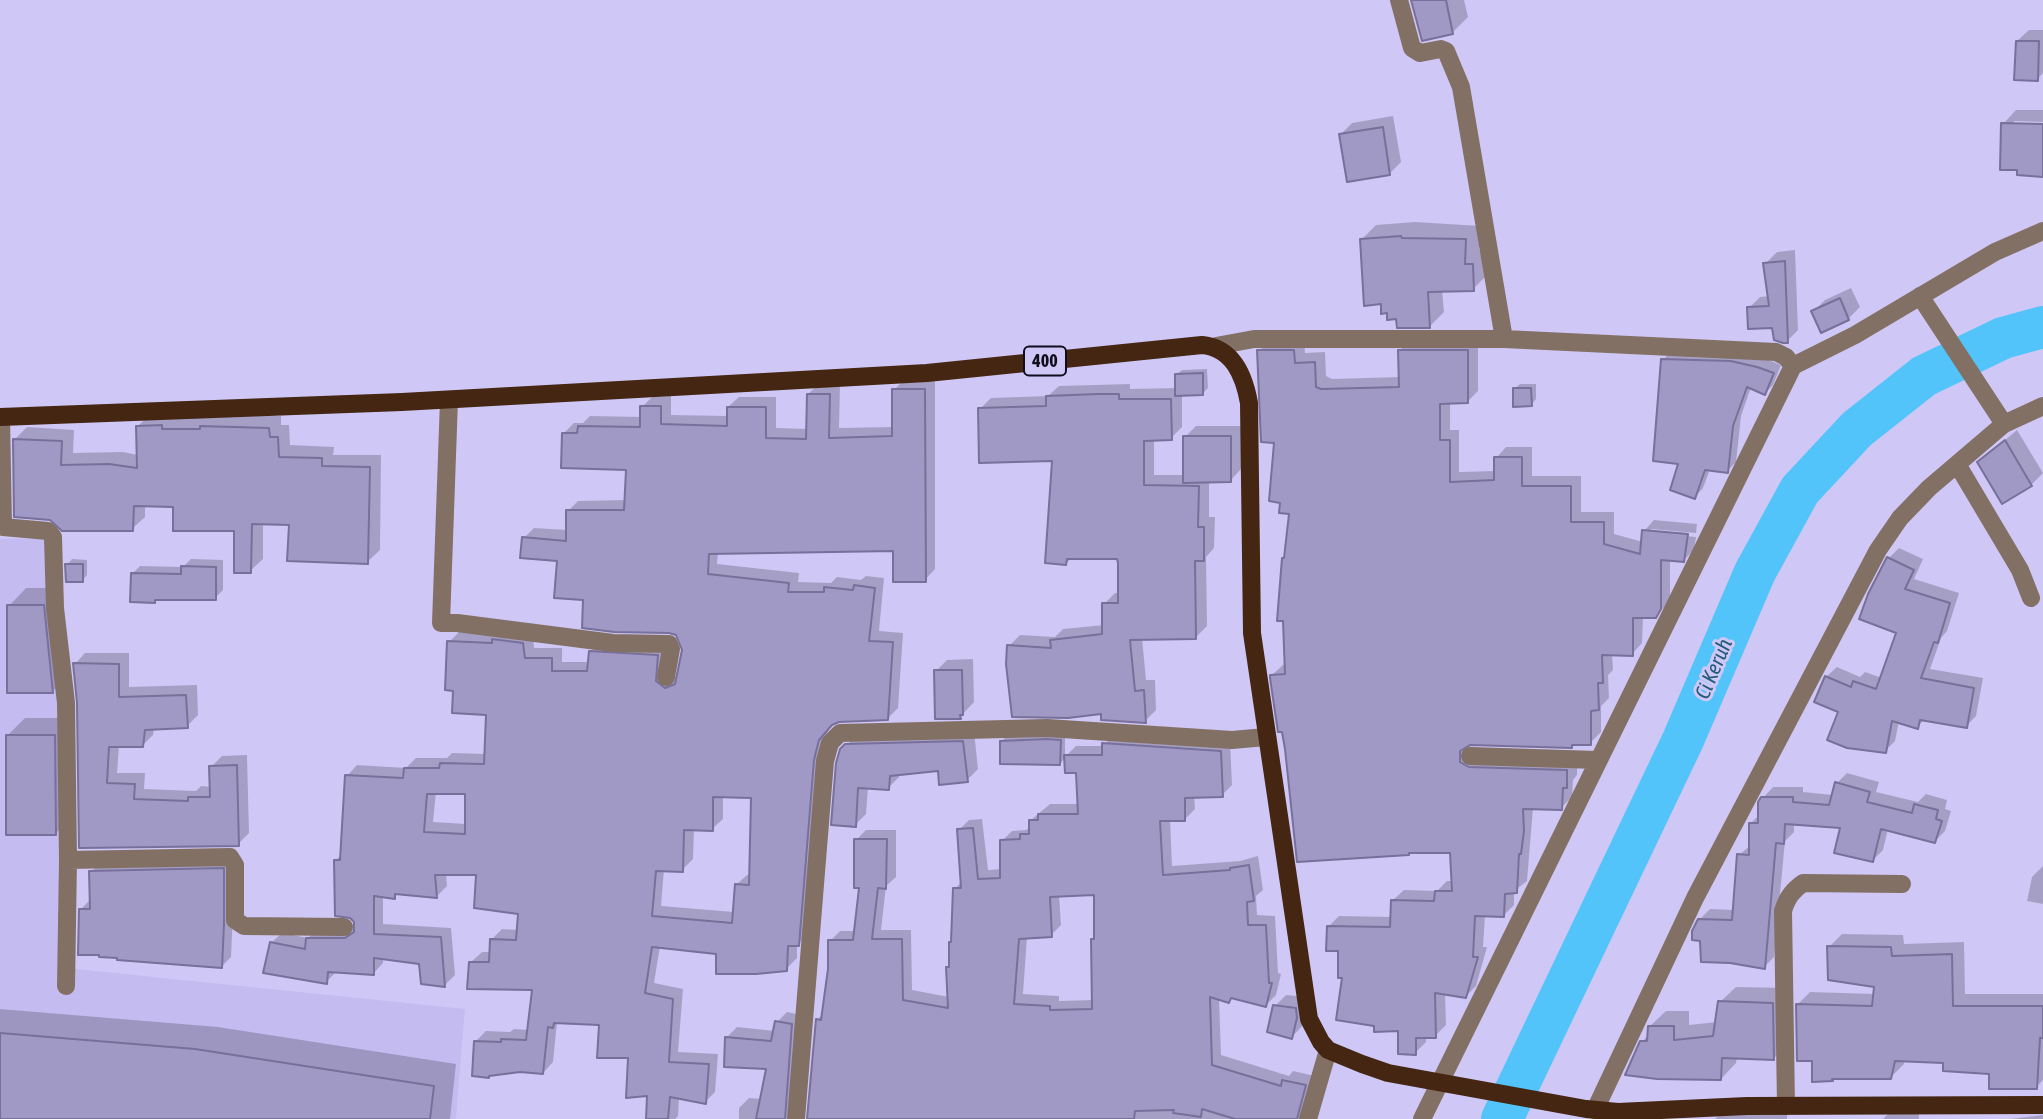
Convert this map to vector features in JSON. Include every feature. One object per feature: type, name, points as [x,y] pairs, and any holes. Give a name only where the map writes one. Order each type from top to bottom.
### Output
[{"type":"main road","name":"400","points":[[1,417],[449,400],[927,373],[1188,346],[1216,346]]},
{"type":"main road","points":[[1216,346],[1234,363],[1245,381],[1249,403],[1252,633],[1309,1019],[1328,1050],[1388,1073],[1472,1087],[1584,1111],[1618,1115],[1746,1112],[1786,1107],[2043,1105]]},
{"type":"street","points":[[1399,0],[1412,48],[1420,53],[1441,49],[1446,51],[1461,87],[1504,339]]},
{"type":"street","points":[[1422,1119],[1793,366],[1924,302],[1995,252],[2043,231]]},
{"type":"street","points":[[1924,302],[2004,424]]},
{"type":"street","points":[[1216,346],[1254,339],[1504,339],[1776,352],[1786,356],[1793,366]]},
{"type":"street","points":[[449,400],[441,623],[613,643],[669,644],[671,649],[666,677]]},
{"type":"street","points":[[1584,1111],[1878,550],[1900,518],[1929,488],[2004,424],[2043,406]]},
{"type":"street","points":[[1,417],[3,527],[48,531],[52,534],[55,608],[66,703],[66,986]]},
{"type":"street","points":[[1957,464],[2020,570],[2031,598]]},
{"type":"street","points":[[796,1119],[825,761],[830,743],[840,733],[1046,728],[1232,740],[1266,737]]},
{"type":"street","points":[[1470,756],[1597,760]]},
{"type":"street","points":[[68,860],[230,857],[235,865],[235,920],[238,923],[244,926],[344,927]]},
{"type":"street","points":[[1786,1107],[1783,911],[1786,900],[1793,890],[1803,883],[1902,884]]},
{"type":"street","points":[[1308,1119],[1328,1050]]},
{"type":"shaded area","points":[[46,538],[59,681],[66,968],[465,1009],[456,1119],[0,1119],[0,539]]},
{"type":"building","points":[[1411,0],[1446,0],[1453,34],[1422,41]]},
{"type":"building","points":[[2016,41],[2039,41],[2038,81],[2014,80]]},
{"type":"building","points":[[2001,123],[2043,124],[2043,177],[2017,175],[2017,170],[2000,170]]},
{"type":"building","points":[[1383,127],[1390,175],[1347,182],[1339,134]]},
{"type":"building","points":[[1401,236],[1466,239],[1465,264],[1473,264],[1474,291],[1428,292],[1430,328],[1397,328],[1396,319],[1387,320],[1387,313],[1381,314],[1381,304],[1364,306],[1360,239]]},
{"type":"building","points":[[1785,261],[1788,343],[1774,340],[1772,328],[1748,329],[1747,307],[1769,306],[1763,263]]},
{"type":"building","points":[[1840,298],[1849,320],[1821,333],[1811,311]]},
{"type":"building","points":[[1257,350],[1294,350],[1295,363],[1315,362],[1316,387],[1321,389],[1399,387],[1398,350],[1468,350],[1468,403],[1440,404],[1440,440],[1450,440],[1450,482],[1494,480],[1494,457],[1522,457],[1522,486],[1571,486],[1571,522],[1604,522],[1604,544],[1640,554],[1642,530],[1688,534],[1684,562],[1661,560],[1661,609],[1656,618],[1633,618],[1633,656],[1602,655],[1603,683],[1598,683],[1599,710],[1591,711],[1591,745],[1572,745],[1572,748],[1470,745],[1460,751],[1460,762],[1469,767],[1567,770],[1567,788],[1563,788],[1562,810],[1523,809],[1524,831],[1519,854],[1517,893],[1505,894],[1504,917],[1475,916],[1473,957],[1478,957],[1466,998],[1435,993],[1436,1038],[1416,1038],[1416,1055],[1398,1054],[1398,1031],[1374,1032],[1374,1026],[1336,1020],[1342,978],[1338,978],[1338,951],[1326,951],[1327,926],[1390,927],[1391,900],[1434,901],[1435,891],[1452,891],[1450,853],[1409,853],[1297,862],[1285,749],[1282,732],[1278,732],[1270,678],[1270,675],[1285,674],[1283,621],[1277,621],[1289,514],[1279,513],[1280,503],[1269,501],[1274,443],[1261,442]]},
{"type":"building","points":[[1661,359],[1731,361],[1774,373],[1765,395],[1747,387],[1733,426],[1728,473],[1705,470],[1695,499],[1670,490],[1678,464],[1653,461]]},
{"type":"building","points":[[1203,373],[1203,395],[1175,396],[1175,374]]},
{"type":"building","points":[[1513,388],[1531,388],[1532,406],[1513,407]]},
{"type":"building","points":[[892,389],[925,389],[926,582],[893,582],[893,551],[709,554],[708,574],[789,583],[788,592],[824,592],[824,587],[853,590],[854,585],[875,588],[869,641],[893,642],[888,720],[839,722],[832,725],[819,740],[814,760],[799,946],[788,946],[787,971],[716,974],[716,954],[652,947],[645,993],[673,999],[669,1062],[709,1064],[706,1104],[670,1097],[668,1119],[646,1119],[647,1096],[626,1098],[628,1058],[597,1058],[599,1025],[554,1023],[553,1028],[548,1027],[543,1074],[520,1072],[489,1078],[472,1076],[474,1041],[526,1040],[532,990],[467,989],[469,962],[489,962],[490,939],[516,940],[518,914],[474,908],[476,875],[435,875],[437,898],[395,894],[395,899],[374,896],[374,934],[441,937],[445,987],[421,984],[419,964],[374,958],[374,975],[328,972],[327,984],[263,973],[270,942],[305,949],[306,938],[345,938],[354,932],[354,922],[350,918],[335,916],[334,860],[340,860],[345,775],[403,778],[404,768],[439,768],[440,763],[484,764],[486,715],[452,713],[453,691],[445,690],[447,641],[492,643],[492,639],[523,643],[525,658],[552,658],[552,671],[587,671],[589,651],[658,655],[656,681],[665,688],[675,684],[682,650],[676,635],[582,628],[583,600],[554,598],[557,561],[520,558],[522,537],[566,541],[566,510],[624,510],[626,470],[561,468],[562,433],[577,433],[578,426],[640,427],[640,406],[661,406],[661,424],[727,426],[727,407],[766,407],[766,438],[806,439],[807,394],[830,394],[829,438],[892,436]],"holes":[[[427,794],[465,794],[465,834],[424,832]],[[713,797],[751,798],[749,885],[735,884],[732,923],[652,916],[656,871],[683,872],[684,830],[713,831]]]},
{"type":"building","points":[[1119,394],[1119,399],[1171,399],[1172,440],[1144,441],[1144,485],[1199,486],[1198,527],[1204,527],[1204,561],[1195,561],[1196,639],[1130,640],[1135,691],[1144,690],[1146,723],[1101,720],[1101,714],[1068,718],[1012,717],[1006,664],[1007,645],[1051,648],[1050,640],[1102,634],[1102,603],[1118,603],[1118,563],[1117,559],[1067,559],[1066,565],[1045,563],[1052,461],[979,463],[978,408],[1046,406],[1046,396]]},
{"type":"building","points":[[162,425],[162,429],[200,429],[200,426],[269,428],[270,437],[278,437],[279,457],[322,458],[322,466],[370,467],[368,564],[287,561],[289,525],[252,524],[251,573],[234,573],[234,531],[173,531],[173,507],[134,506],[133,531],[62,531],[50,520],[14,517],[13,439],[62,441],[61,465],[109,464],[137,468],[136,426]]},
{"type":"building","points":[[1183,436],[1231,436],[1231,482],[1183,483]]},
{"type":"building","points":[[2005,440],[2032,486],[2002,504],[1977,462]]},
{"type":"building","points":[[1887,557],[1914,570],[1905,589],[1950,603],[1938,643],[1934,642],[1921,678],[1974,688],[1967,728],[1920,720],[1918,729],[1892,721],[1886,753],[1847,748],[1827,740],[1838,712],[1814,702],[1825,676],[1851,687],[1853,681],[1876,689],[1896,633],[1859,619]]},
{"type":"building","points":[[65,564],[83,564],[83,582],[66,582]]},
{"type":"building","points":[[181,566],[216,567],[216,600],[130,602],[131,573],[181,574]]},
{"type":"building","points":[[7,605],[44,605],[53,693],[7,693]]},
{"type":"building","points":[[73,663],[119,664],[119,697],[186,695],[188,728],[145,730],[143,747],[109,747],[107,783],[135,784],[134,799],[188,801],[188,797],[210,797],[209,766],[237,765],[239,846],[79,848],[77,703]]},
{"type":"building","points":[[934,670],[962,670],[961,719],[935,719]]},
{"type":"building","points":[[6,735],[55,735],[56,835],[6,835]]},
{"type":"building","points":[[1061,740],[1060,765],[1000,764],[1000,741]]},
{"type":"building","points":[[963,741],[968,782],[939,785],[938,771],[890,776],[889,790],[858,788],[856,827],[831,825],[836,763],[840,749],[845,744]]},
{"type":"building","points":[[1102,743],[1221,751],[1223,797],[1185,798],[1185,821],[1160,821],[1163,875],[1230,870],[1249,865],[1254,901],[1247,902],[1248,925],[1266,925],[1269,983],[1272,983],[1266,1007],[1231,998],[1229,1003],[1210,997],[1212,1065],[1281,1086],[1282,1080],[1306,1085],[1297,1119],[1235,1119],[1202,1109],[1201,1117],[1173,1113],[1174,1110],[1135,1111],[1134,1119],[807,1119],[816,1019],[821,1020],[828,969],[828,940],[853,940],[859,888],[854,888],[854,839],[887,839],[886,889],[878,888],[872,939],[902,939],[903,1000],[948,1008],[946,967],[949,967],[953,888],[961,888],[957,829],[973,828],[978,879],[1000,878],[1000,840],[1020,839],[1020,834],[1029,834],[1029,820],[1038,820],[1038,814],[1078,814],[1076,773],[1065,773],[1064,755],[1102,755]],"holes":[[[1094,895],[1094,939],[1091,939],[1092,1009],[1050,1010],[1050,1006],[1014,1004],[1019,939],[1052,937],[1050,897]]]},
{"type":"building","points":[[1835,782],[1870,792],[1867,802],[1912,813],[1914,804],[1938,810],[1936,819],[1942,821],[1935,843],[1881,829],[1873,862],[1834,853],[1840,828],[1785,824],[1784,844],[1776,843],[1765,969],[1730,963],[1701,962],[1700,941],[1692,940],[1692,931],[1698,919],[1732,920],[1737,854],[1749,855],[1749,823],[1758,823],[1758,802],[1761,797],[1793,797],[1793,802],[1829,805]]},
{"type":"building","points":[[224,868],[222,968],[78,955],[79,909],[90,909],[89,871]]},
{"type":"building","points":[[1827,946],[1891,947],[1892,956],[1952,954],[1953,1006],[2043,1006],[2043,1038],[2040,1038],[2037,1089],[1989,1089],[1989,1074],[1943,1071],[1943,1063],[1895,1061],[1891,1079],[1832,1079],[1833,1081],[1812,1082],[1812,1061],[1797,1061],[1796,1004],[1872,1006],[1874,987],[1828,980]]},
{"type":"building","points":[[1718,1001],[1773,1003],[1774,1060],[1722,1058],[1721,1080],[1657,1079],[1625,1075],[1640,1041],[1647,1041],[1648,1026],[1674,1026],[1674,1040],[1713,1036]]},
{"type":"building","points":[[1273,1005],[1296,1008],[1297,1018],[1292,1039],[1267,1032]]},
{"type":"building","points":[[775,1021],[792,1024],[785,1119],[756,1119],[766,1069],[724,1067],[725,1037],[771,1041]]},
{"type":"building","points":[[0,1033],[195,1049],[434,1086],[430,1119],[0,1119]]},
{"type":"waterway","name":"Ci Keruh","points":[[1502,1119],[1683,740],[1755,572],[1800,490],[1857,429],[1924,376],[2003,338],[2043,327]]}]
